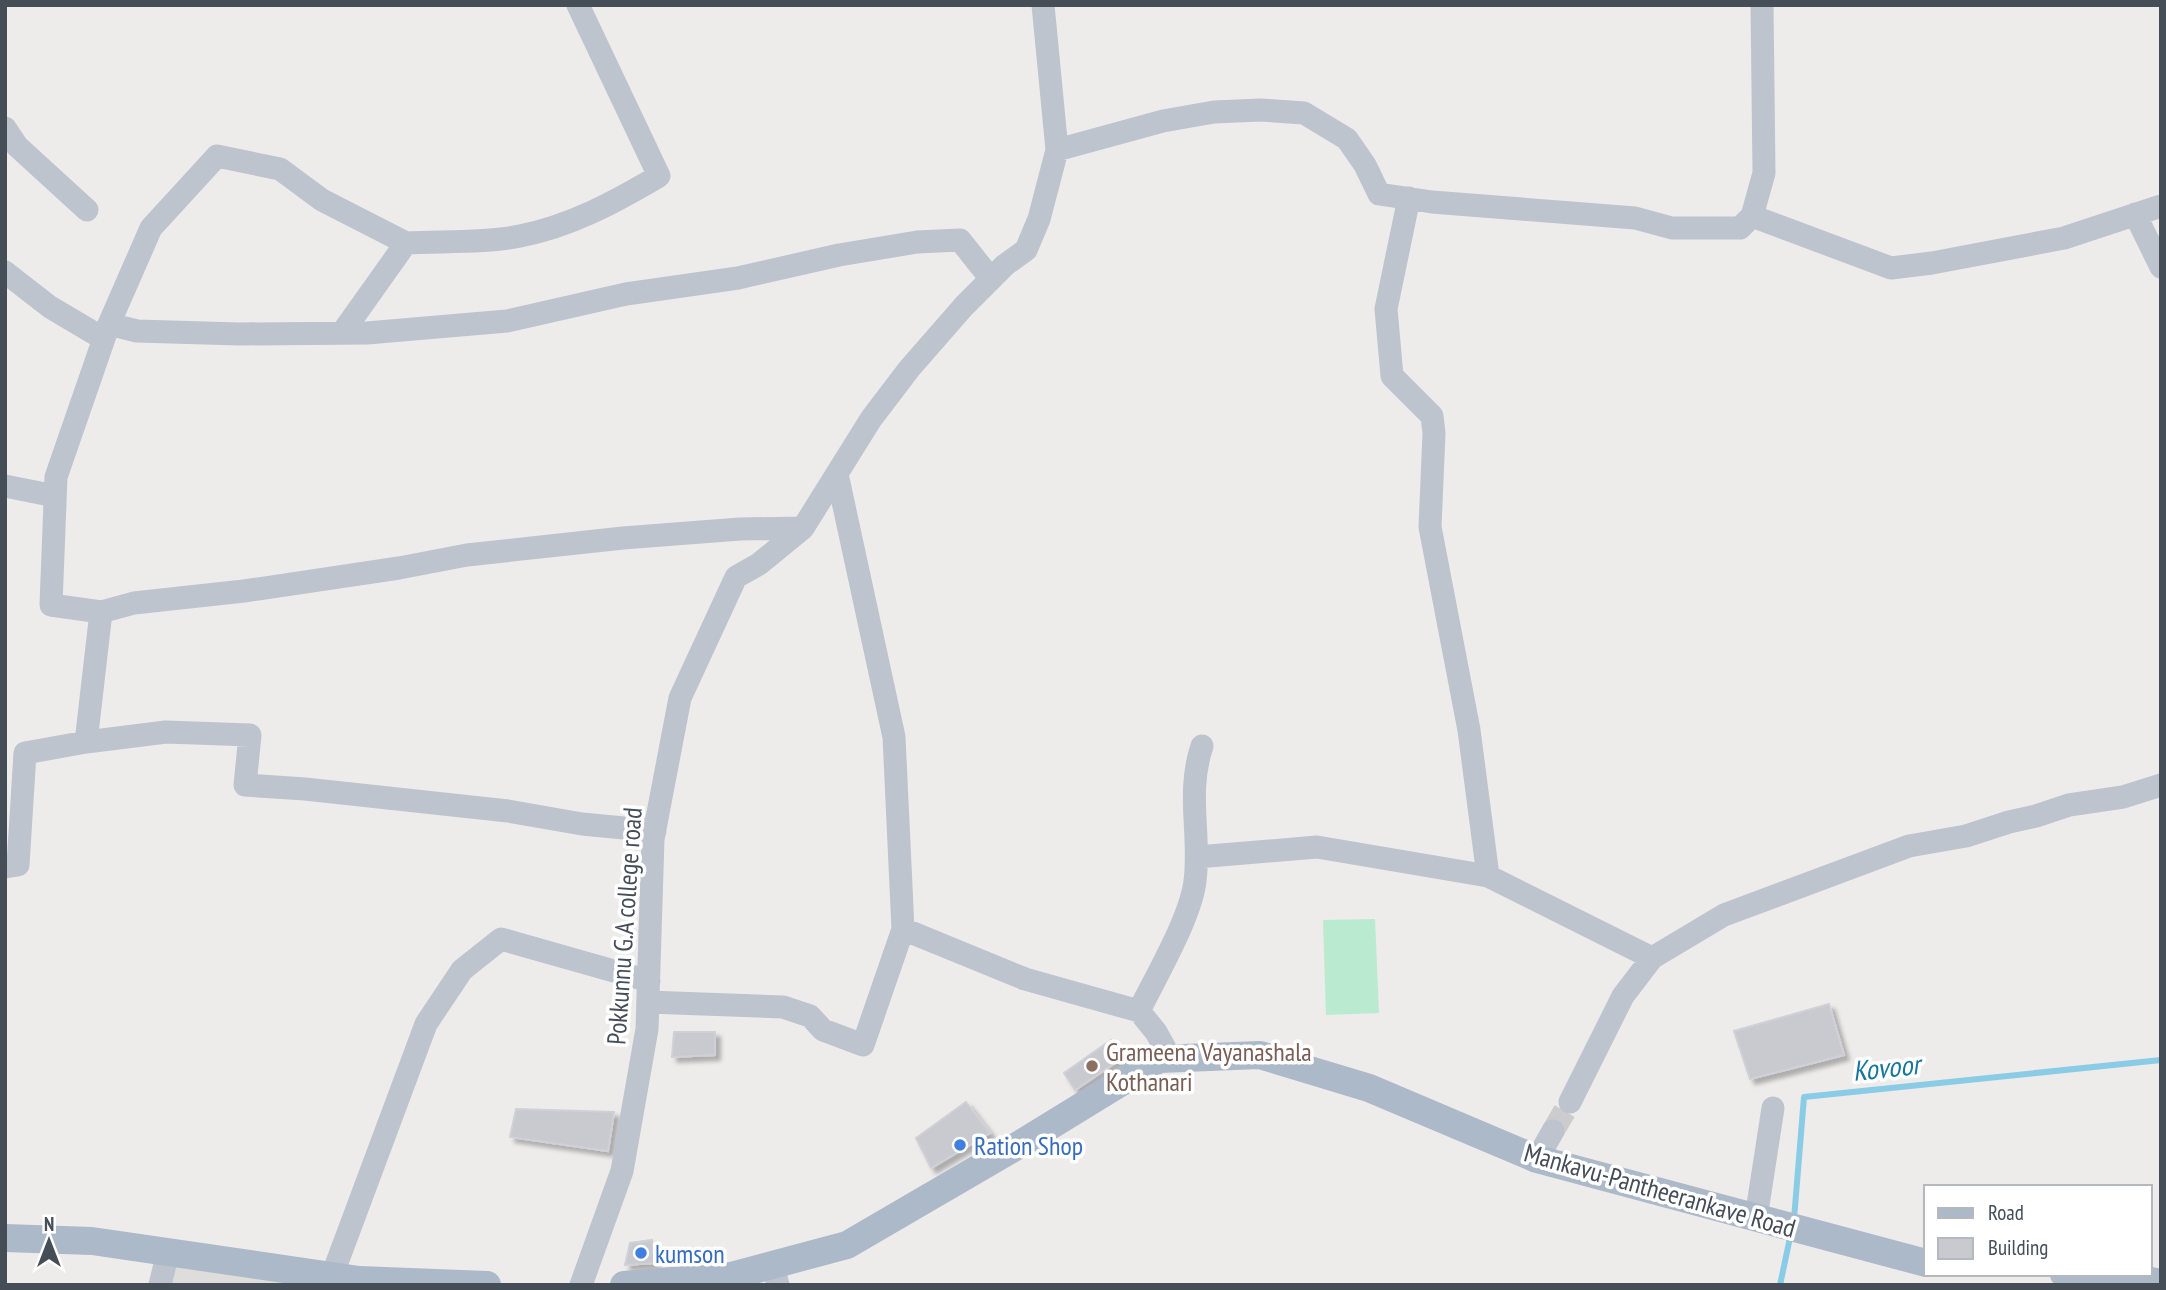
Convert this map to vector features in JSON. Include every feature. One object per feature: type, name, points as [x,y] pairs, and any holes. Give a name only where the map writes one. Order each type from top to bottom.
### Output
[{"type":"main road","name":"Mankavu-Pantheerankave Road","points":[[624,1285],[776,1275],[847,1245],[1022,1143],[1158,1059],[1260,1055],[1369,1088],[1537,1159],[1924,1262]]},
{"type":"main road","points":[[5,1238],[92,1241],[359,1280],[487,1285]]},
{"type":"main road","points":[[2091,1276],[2161,1283]]},
{"type":"street","points":[[578,5],[659,176],[613,203],[553,228],[518,237],[406,243],[322,200],[281,169],[217,156],[151,228],[106,331],[55,477],[51,606],[101,612],[134,603],[244,591],[467,555],[623,538],[740,529],[803,528]]},
{"type":"street","points":[[1043,5],[1057,150],[1163,121],[1214,112],[1261,110],[1304,113],[1347,139],[1365,165],[1379,194],[1446,204],[1634,218],[1672,228],[1740,228],[1752,216],[1764,173],[1762,5]]},
{"type":"street","points":[[5,128],[17,146],[88,211]]},
{"type":"street","name":"Pokkunnu G.A college road","points":[[581,1285],[622,1171],[647,1028],[655,831],[680,698],[736,577],[759,564],[803,528],[871,419],[909,369],[1004,265],[1026,250],[1039,219],[1057,150]]},
{"type":"street","points":[[1409,198],[1386,309],[1392,376],[1433,416],[1430,527],[1469,730],[1488,876]]},
{"type":"street","points":[[1752,216],[1891,268],[2064,238],[2161,206]]},
{"type":"street","points":[[2135,214],[2161,267]]},
{"type":"street","points":[[5,272],[50,307],[106,331],[239,334],[342,333],[507,321],[626,294],[738,278],[839,255],[917,242],[960,240],[991,279]]},
{"type":"street","points":[[342,333],[406,243]]},
{"type":"street","points":[[332,1276],[426,1024],[462,970],[501,939],[648,992],[783,1007],[810,1016],[823,1030],[863,1045],[903,929],[894,737],[837,474]]},
{"type":"street","points":[[5,486],[55,496]]},
{"type":"street","points":[[86,742],[101,612]]},
{"type":"street","points":[[5,867],[18,865],[25,753],[166,732],[250,735],[245,785],[508,811],[582,824],[655,831]]},
{"type":"street","points":[[1139,1011],[1188,909],[1195,885],[1195,767],[1202,747]]},
{"type":"street","points":[[1570,1102],[1623,996],[1652,958],[1724,915],[1909,846],[1966,836],[2068,805],[2123,797],[2161,785]]},
{"type":"street","points":[[1197,858],[1317,847],[1488,876],[1652,958]]},
{"type":"street","points":[[903,929],[1025,979],[1139,1011],[1156,1032],[1171,1059]]},
{"type":"street","points":[[1761,1219],[1773,1108]]},
{"type":"street","points":[[1537,1159],[1553,1131]]},
{"type":"street","points":[[160,1285],[168,1252]]},
{"type":"shaded area","points":[[171,1259],[349,1285],[168,1285]]},
{"type":"green space","points":[[1375,919],[1379,1013],[1326,1015],[1323,920]]},
{"type":"building","points":[[1829,1004],[1844,1055],[1750,1079],[1734,1031]]},
{"type":"building","points":[[674,1032],[715,1032],[715,1055],[672,1057]]},
{"type":"building","name":"Grameena Vayanashala Kothanari","points":[[1111,1040],[1121,1059],[1075,1090],[1064,1073]]},
{"type":"building","points":[[966,1102],[990,1133],[931,1168],[916,1138]]},
{"type":"building","points":[[516,1109],[614,1112],[608,1151],[510,1137]]},
{"type":"building","name":"kumson","points":[[652,1240],[655,1263],[625,1265],[630,1243]]},
{"type":"waterway","name":"Kovoor","points":[[1794,1219],[1804,1097],[2161,1060]]},
{"type":"waterway","name":"Kovoor","points":[[1780,1285],[1791,1233]]},
{"type":"tunnel","points":[[1553,1131],[1570,1102]]},
{"type":"place","name":"Grameena Vayanashala Kothanari","points":[[1092,1066]]},
{"type":"place","name":"Ration Shop","points":[[960,1145]]},
{"type":"place","name":"kumson","points":[[641,1253]]}]
